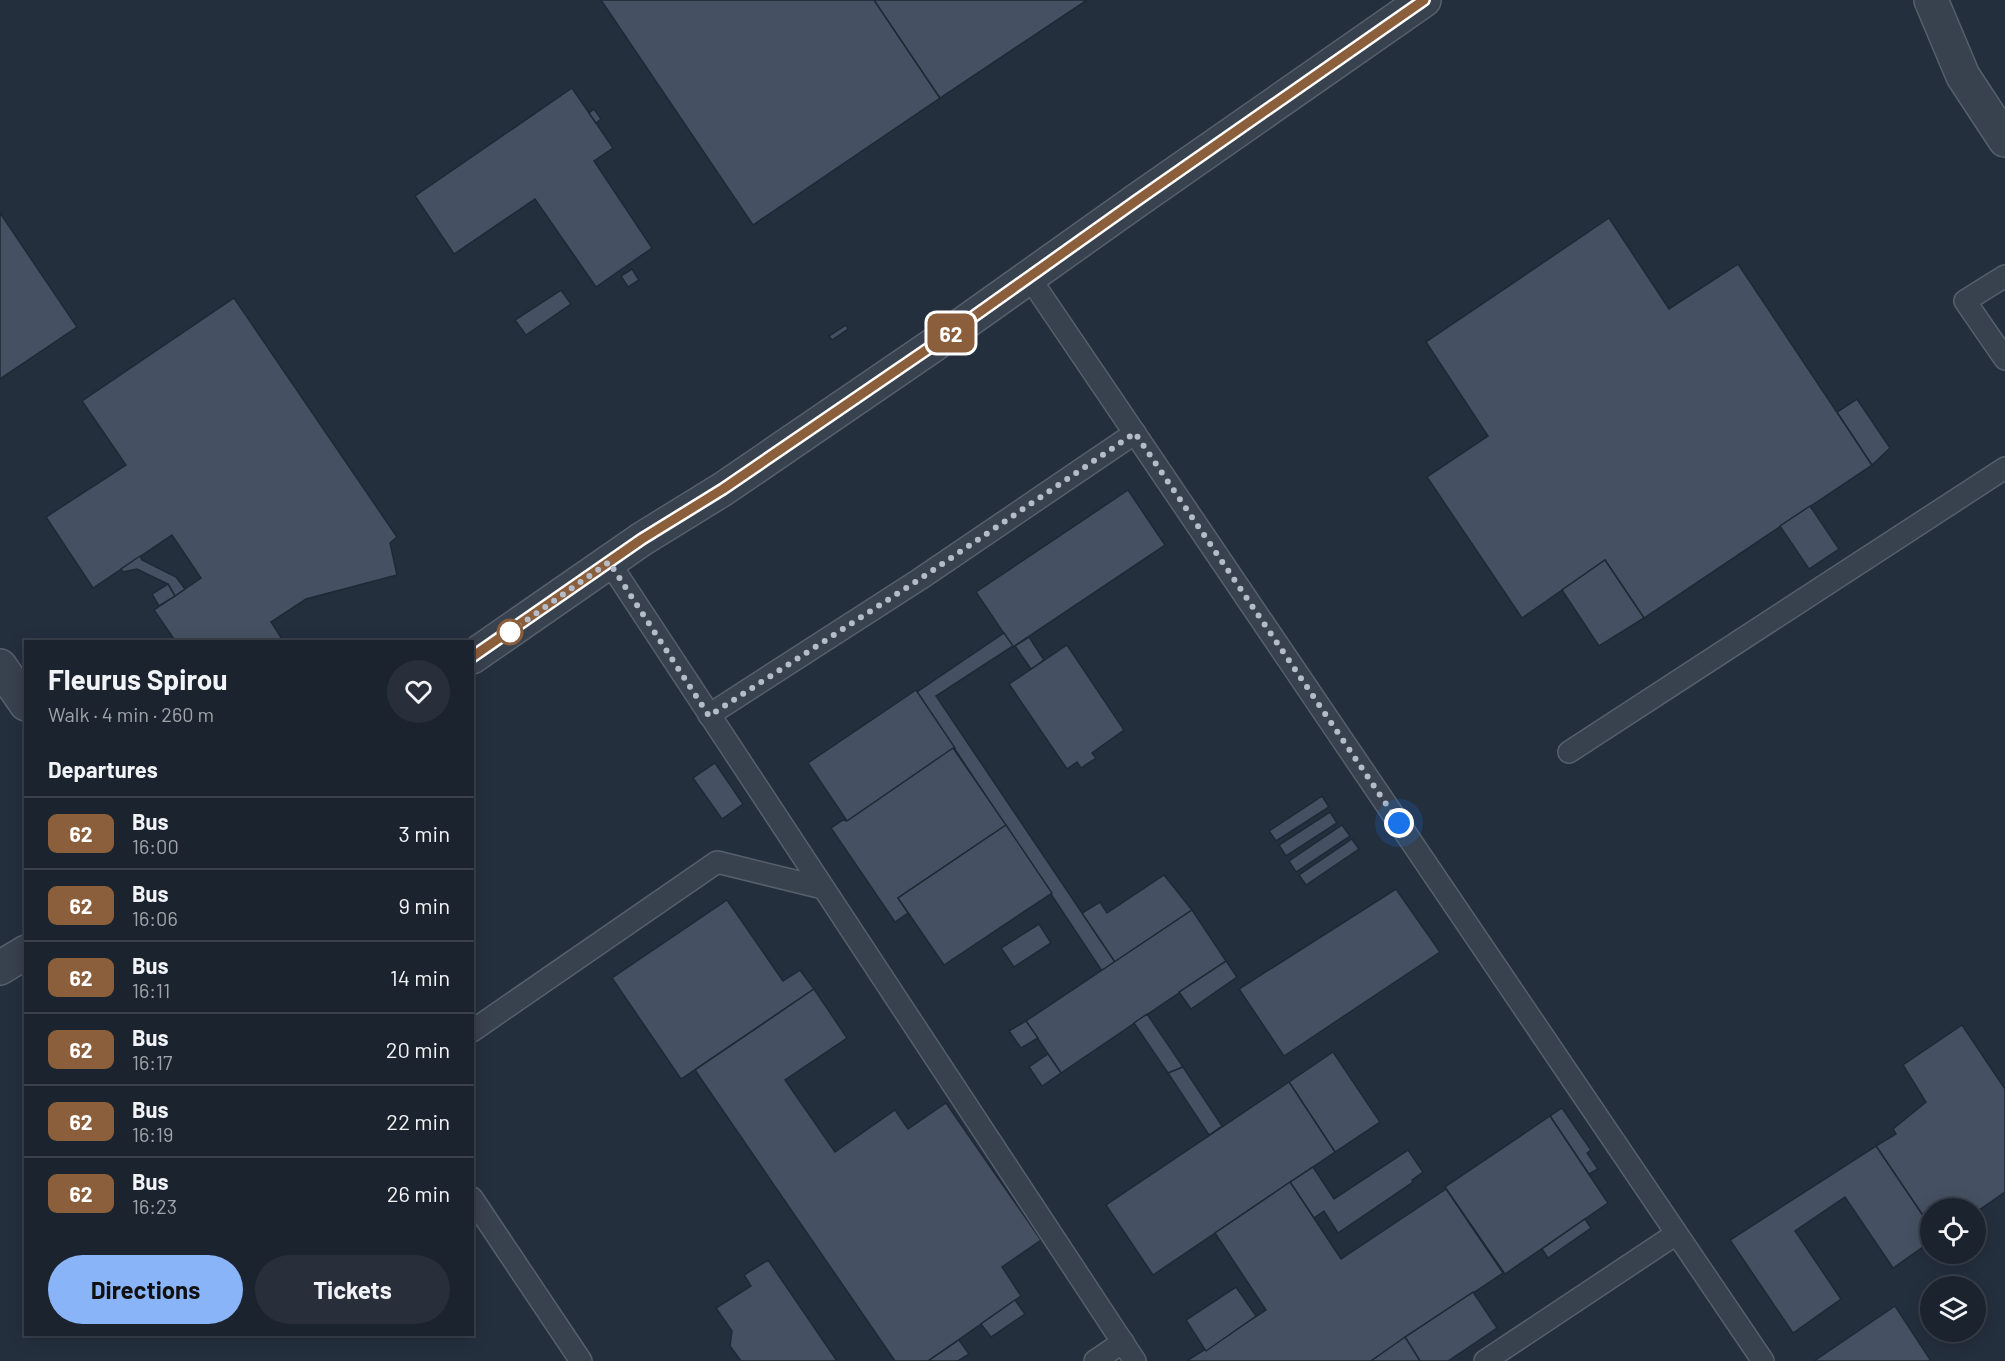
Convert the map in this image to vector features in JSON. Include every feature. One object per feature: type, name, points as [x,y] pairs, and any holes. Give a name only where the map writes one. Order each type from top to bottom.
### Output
[{"type":"street","points":[[474,656],[642,539],[723,489],[932,346],[1424,0]]},
{"type":"street","points":[[1931,0],[1963,76],[2005,140]]},
{"type":"street","points":[[0,666],[24,702]]},
{"type":"street","points":[[0,969],[24,953]]},
{"type":"lane","points":[[1029,276],[1762,1361]]},
{"type":"lane","points":[[2005,276],[1965,301],[2005,359]]},
{"type":"lane","points":[[709,716],[920,579],[1135,433]]},
{"type":"lane","points":[[1569,752],[2005,468]]},
{"type":"lane","points":[[609,562],[1135,1361]]},
{"type":"lane","points":[[474,1030],[717,862],[824,888]]},
{"type":"lane","points":[[474,1201],[581,1361]]},
{"type":"lane","points":[[1485,1361],[1676,1234]]},
{"type":"lane","points":[[1095,1361],[1123,1342]]},
{"type":"building","points":[[601,0],[874,0],[940,98],[753,225]]},
{"type":"building","points":[[874,0],[1087,0],[940,98]]},
{"type":"building","points":[[572,88],[613,148],[594,161],[652,248],[596,287],[535,199],[454,254],[415,196]]},
{"type":"building","points":[[594,109],[601,119],[596,123],[589,113]]},
{"type":"building","points":[[0,213],[77,327],[0,379]]},
{"type":"building","points":[[1609,218],[1669,309],[1738,264],[1872,465],[1644,618],[1605,560],[1522,618],[1427,477],[1488,436],[1426,342]]},
{"type":"building","points":[[632,269],[639,280],[628,287],[621,276]]},
{"type":"building","points":[[561,290],[571,304],[526,335],[515,320]]},
{"type":"building","points":[[234,298],[397,537],[390,543],[397,575],[306,599],[271,622],[283,640],[175,640],[154,610],[201,578],[172,535],[93,588],[46,517],[126,465],[82,401]]},
{"type":"building","points":[[846,325],[848,329],[832,340],[829,336]]},
{"type":"building","points":[[1857,399],[1890,448],[1872,465],[1837,412]]},
{"type":"building","points":[[1128,490],[1165,545],[1013,647],[976,592]]},
{"type":"building","points":[[1810,506],[1839,549],[1809,569],[1780,526]]},
{"type":"building","points":[[140,556],[142,560],[176,577],[185,589],[175,596],[168,584],[137,569],[123,572],[121,569]]},
{"type":"building","points":[[1605,560],[1644,618],[1599,646],[1562,590]]},
{"type":"building","points":[[168,584],[175,596],[159,606],[152,594]]},
{"type":"building","points":[[1004,633],[1013,646],[936,696],[1115,962],[1102,971],[917,692]]},
{"type":"building","points":[[1029,637],[1044,660],[1031,669],[1015,646]]},
{"type":"building","points":[[1067,645],[1124,730],[1092,753],[1096,758],[1081,768],[1077,762],[1067,769],[1009,684]]},
{"type":"building","points":[[916,690],[955,748],[847,821],[808,763]]},
{"type":"building","points":[[953,748],[1006,825],[898,898],[908,913],[895,922],[831,828],[843,820],[847,821]]},
{"type":"building","points":[[715,763],[743,804],[722,819],[693,778]]},
{"type":"building","points":[[1322,796],[1329,807],[1276,841],[1269,831]]},
{"type":"building","points":[[1330,812],[1337,823],[1286,856],[1279,845]]},
{"type":"building","points":[[1006,825],[1052,893],[944,965],[898,898]]},
{"type":"building","points":[[1342,825],[1350,836],[1296,872],[1289,861]]},
{"type":"building","points":[[1352,839],[1359,849],[1306,885],[1299,875]]},
{"type":"building","points":[[1164,875],[1192,910],[1115,962],[1082,913],[1100,902],[1107,913]]},
{"type":"building","points":[[1396,889],[1440,952],[1284,1056],[1239,989]]},
{"type":"building","points":[[727,900],[783,981],[800,970],[814,989],[681,1079],[612,978]]},
{"type":"building","points":[[1192,910],[1226,961],[1061,1073],[1026,1021]]},
{"type":"building","points":[[1039,924],[1051,943],[1014,967],[1001,948]]},
{"type":"building","points":[[1226,961],[1237,977],[1191,1009],[1179,992]]},
{"type":"building","points":[[814,989],[847,1038],[785,1080],[835,1152],[895,1110],[908,1129],[946,1103],[1041,1240],[1002,1267],[1021,1296],[928,1361],[895,1361],[695,1070]]},
{"type":"building","points":[[1147,1014],[1183,1067],[1168,1073],[1134,1023]]},
{"type":"building","points":[[1026,1021],[1038,1038],[1021,1048],[1009,1031]]},
{"type":"building","points":[[1962,1025],[2005,1089],[2005,1192],[1986,1205],[1986,1198],[1920,1198],[1920,1211],[1876,1146],[1896,1134],[1893,1129],[1926,1102],[1903,1065]]},
{"type":"building","points":[[1333,1052],[1380,1122],[1335,1152],[1289,1082]]},
{"type":"building","points":[[1048,1054],[1061,1073],[1042,1086],[1029,1067]]},
{"type":"building","points":[[1183,1067],[1222,1126],[1209,1135],[1168,1073]]},
{"type":"building","points":[[1289,1082],[1335,1152],[1153,1275],[1106,1205]]},
{"type":"building","points":[[1562,1108],[1591,1150],[1587,1153],[1598,1169],[1589,1174],[1550,1116]]},
{"type":"building","points":[[1550,1116],[1608,1203],[1505,1274],[1445,1187]]},
{"type":"building","points":[[1876,1146],[1920,1211],[1920,1249],[1893,1268],[1845,1197],[1795,1231],[1841,1299],[1793,1333],[1730,1240]]},
{"type":"building","points":[[1408,1150],[1423,1172],[1412,1180],[1413,1182],[1338,1233],[1324,1211],[1314,1218],[1290,1182],[1313,1167],[1334,1199]]},
{"type":"building","points":[[1290,1182],[1341,1259],[1446,1189],[1503,1273],[1371,1361],[1187,1361],[1266,1310],[1215,1233]]},
{"type":"building","points":[[1585,1219],[1591,1228],[1548,1258],[1542,1249]]},
{"type":"building","points":[[768,1260],[837,1361],[741,1361],[730,1346],[732,1331],[716,1308],[751,1286],[744,1275]]},
{"type":"building","points":[[1236,1287],[1256,1316],[1206,1351],[1186,1320]]},
{"type":"building","points":[[1473,1292],[1497,1328],[1448,1361],[1420,1361],[1405,1337]]},
{"type":"building","points":[[1015,1300],[1025,1314],[991,1337],[981,1324]]},
{"type":"building","points":[[1895,1306],[1931,1361],[1814,1361]]},
{"type":"building","points":[[1405,1337],[1420,1361],[1371,1361]]},
{"type":"building","points":[[959,1340],[969,1354],[958,1361],[928,1361]]},
{"type":"bus line","name":"62","points":[[474,656],[642,539],[723,489],[932,346],[1424,0]]},
{"type":"route","points":[[510,632],[609,562],[709,716],[920,579],[1135,433],[1399,823]]}]
